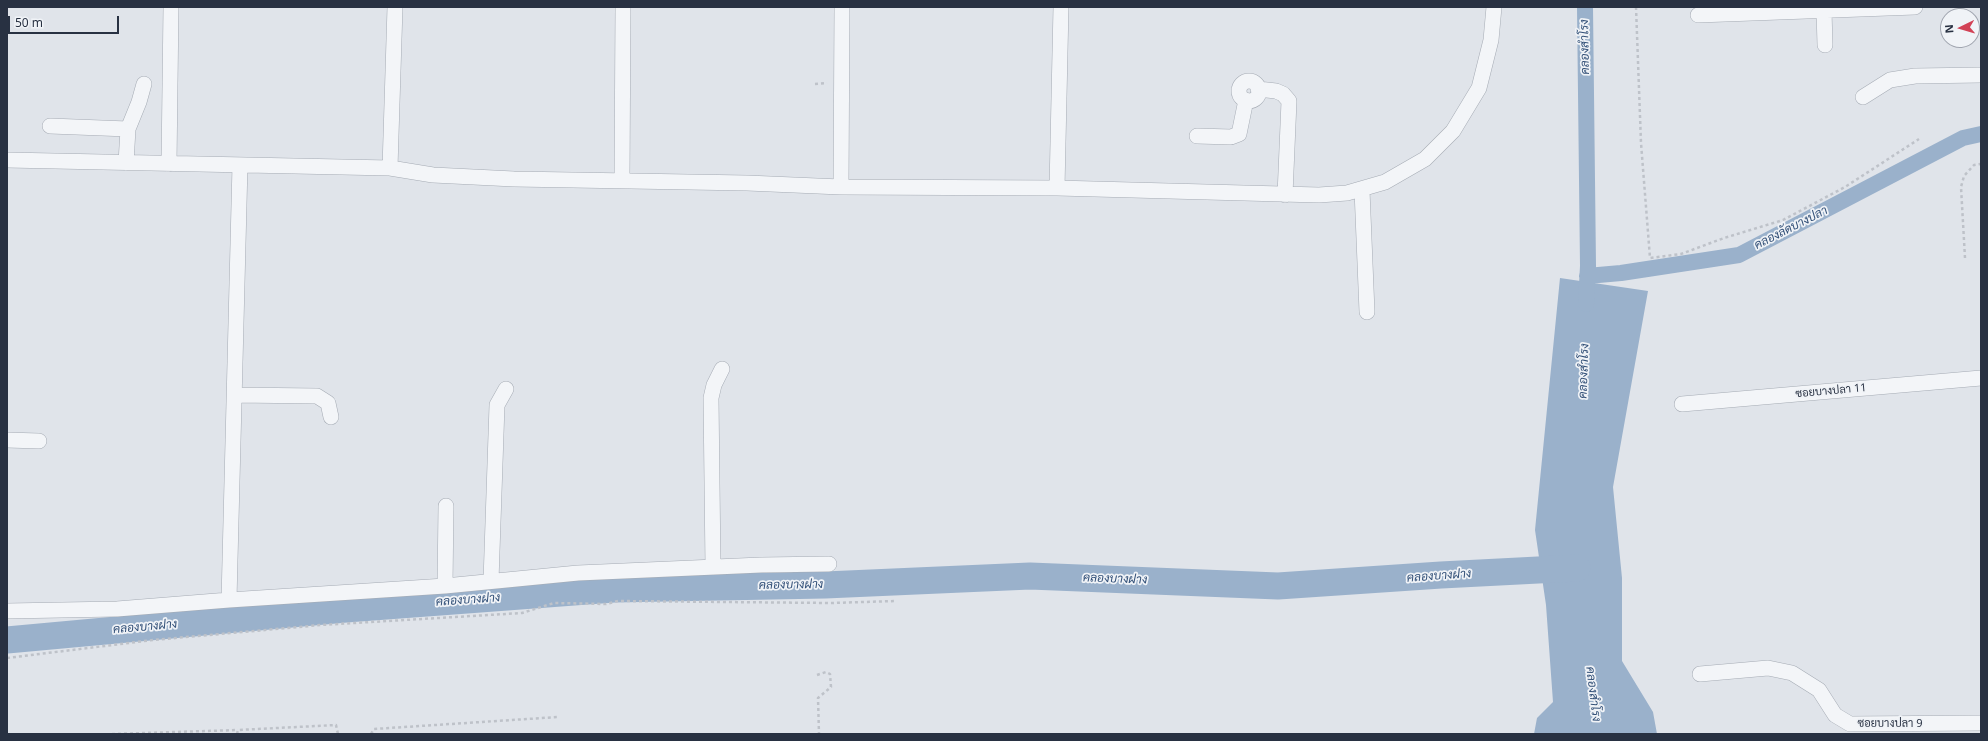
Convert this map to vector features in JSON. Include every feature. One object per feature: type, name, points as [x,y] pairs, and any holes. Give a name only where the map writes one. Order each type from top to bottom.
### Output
[{"type":"street","points":[[169,164],[172,7]]},
{"type":"street","points":[[390,168],[395,7]]},
{"type":"street","points":[[622,180],[623,7]]},
{"type":"street","points":[[841,188],[842,7]]},
{"type":"street","points":[[1057,188],[1061,7]]},
{"type":"street","points":[[7,160],[390,168],[433,175],[514,179],[622,180],[841,188],[1057,188],[1319,195],[1362,190],[1385,182],[1425,159],[1453,131],[1479,88],[1491,40],[1494,7]]},
{"type":"street","points":[[1698,16],[1915,7]]},
{"type":"street","points":[[1824,10],[1825,45]]},
{"type":"street","points":[[1863,97],[1890,80],[1915,76],[1981,75]]},
{"type":"street","points":[[126,163],[128,129],[139,102],[144,84]]},
{"type":"street","points":[[1196,136],[1231,137],[1239,134],[1246,100],[1250,101],[1256,98],[1258,89],[1276,91],[1283,94],[1289,101],[1285,195]]},
{"type":"street","points":[[50,126],[128,129]]},
{"type":"street","points":[[229,600],[240,165]]},
{"type":"street","points":[[1362,190],[1367,312]]},
{"type":"street","points":[[713,567],[711,398],[714,385],[722,369]]},
{"type":"street","name":"ซอยบางปลา 11","points":[[1682,404],[1981,378]]},
{"type":"street","points":[[492,581],[497,405],[506,389]]},
{"type":"street","points":[[235,395],[317,396],[328,403],[332,417]]},
{"type":"street","points":[[7,440],[39,441]]},
{"type":"street","points":[[445,586],[446,506]]},
{"type":"street","points":[[7,612],[117,609],[445,586],[578,573],[828,564]]},
{"type":"street","name":"ซอยบางปลา 9","points":[[1700,674],[1768,668],[1792,673],[1819,690],[1835,715],[1850,724],[1981,723]]},
{"type":"path","points":[[1636,7],[1641,144],[1650,258],[1681,254],[1724,238],[1783,220],[1845,187],[1919,139]]},
{"type":"path","points":[[1965,258],[1961,187],[1964,176],[1974,165],[1981,164]]},
{"type":"path","points":[[7,658],[153,640],[306,627],[522,613],[554,603],[606,604],[618,601],[831,603],[895,601]]},
{"type":"path","points":[[817,675],[826,672],[830,674],[831,687],[818,698],[818,734]]},
{"type":"path","points":[[371,734],[374,729],[558,717]]},
{"type":"path","points":[[112,734],[238,732],[336,725],[338,734]]},
{"type":"water","points":[[1560,278],[1648,291],[1613,487],[1622,578],[1622,661],[1653,712],[1657,734],[1534,734],[1537,718],[1553,702],[1546,605],[1535,530]]},
{"type":"waterway","name":"คลองสำโรง","points":[[1585,7],[1588,266],[1586,304]]},
{"type":"waterway","name":"คลองลัดบางปลา","points":[[1587,276],[1621,273],[1739,255],[1963,138],[1981,134]]},
{"type":"waterway","name":"คลองบางฝาง","points":[[7,640],[346,609],[614,589],[825,585],[1030,576],[1278,586],[1577,568]]}]
